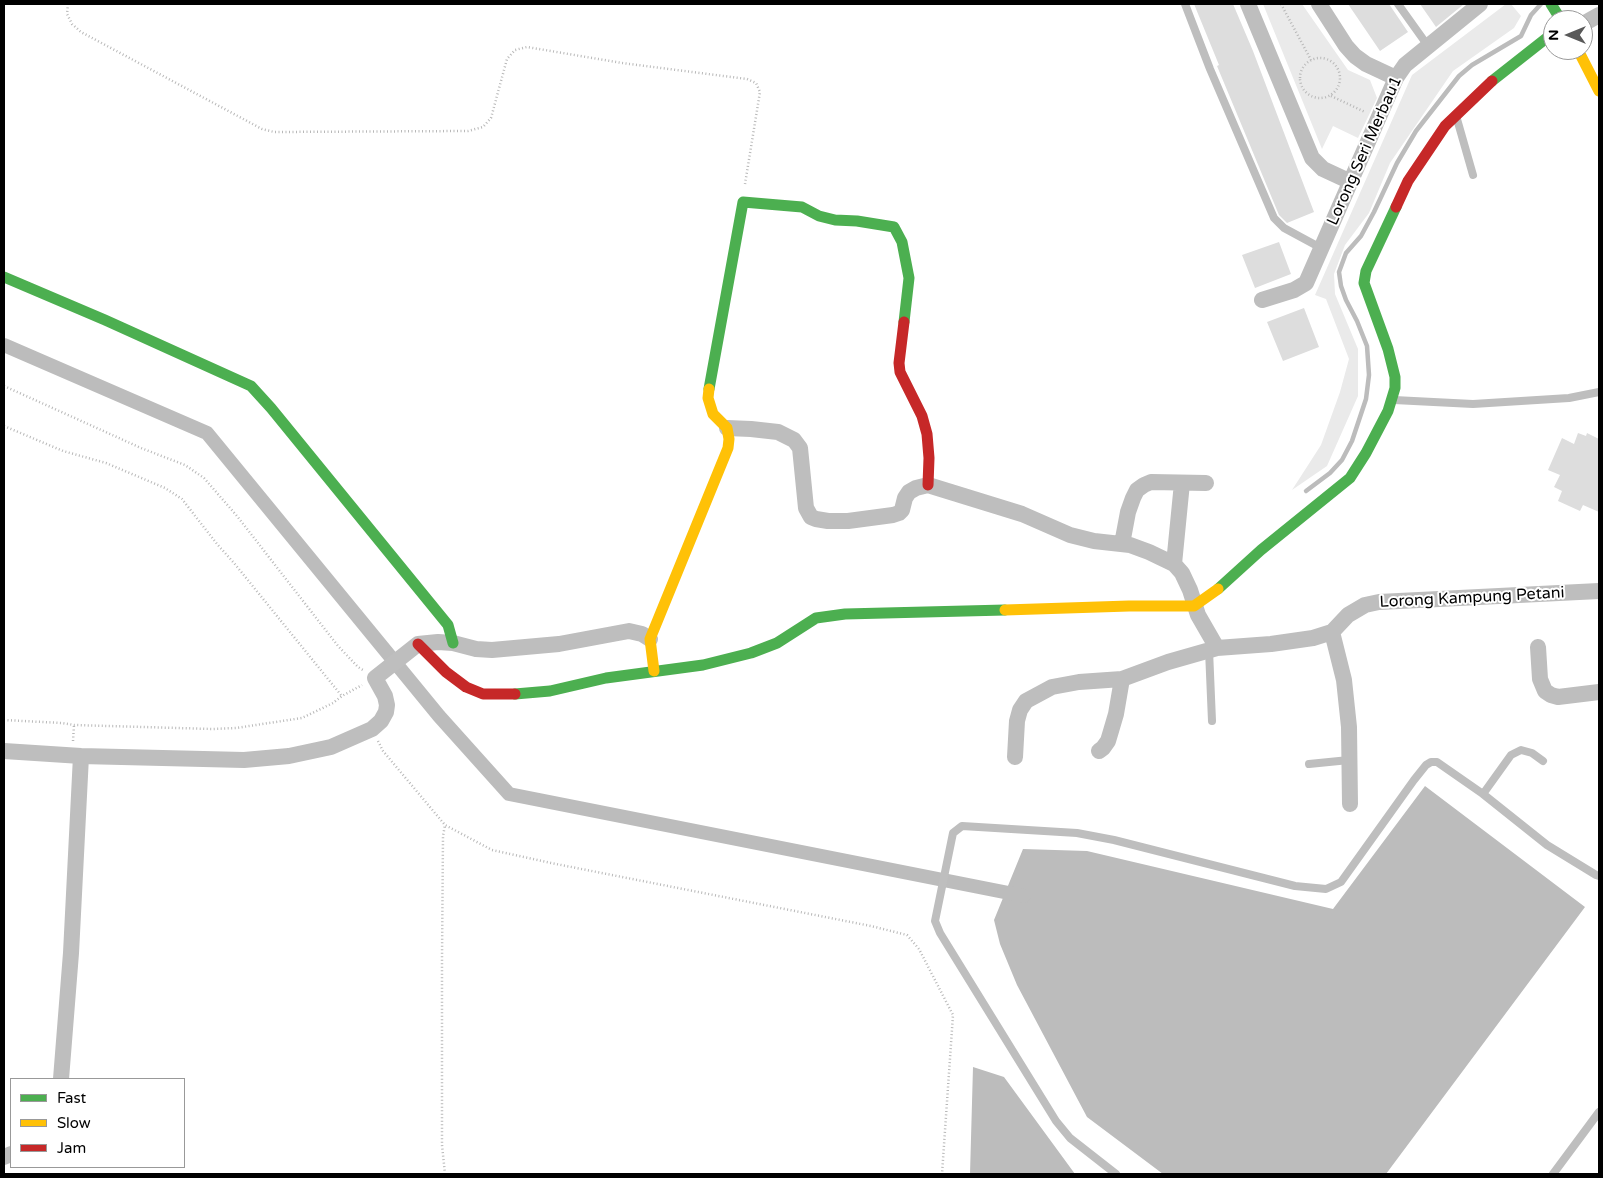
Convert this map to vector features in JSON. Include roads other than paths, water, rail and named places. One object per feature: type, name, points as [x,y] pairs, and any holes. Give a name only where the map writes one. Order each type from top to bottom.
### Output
[{"type":"street","points":[[1248,4],[1312,158],[1323,169],[1351,182]]},
{"type":"street","points":[[1319,4],[1346,46],[1355,56],[1366,64],[1396,78]]},
{"type":"street","name":"Lorong Seri Merbau1","points":[[1262,300],[1294,290],[1306,283],[1396,78],[1405,65],[1480,4]]},
{"type":"street","points":[[415,646],[466,688],[483,694],[515,694],[550,691],[606,678],[703,665],[751,653],[777,643],[816,618],[845,614],[1194,606],[1220,587],[1261,550],[1350,478],[1366,453],[1392,400],[1395,377],[1388,349],[1364,283],[1366,271],[1408,180],[1445,126],[1486,86],[1543,41]]},
{"type":"street","points":[[1584,60],[1598,86]]},
{"type":"street","points":[[654,671],[650,639],[728,448],[727,428],[713,414],[708,398],[743,202],[802,207],[819,216],[835,220],[858,221],[894,227],[902,242],[909,278],[899,363],[900,372],[922,416],[927,434],[929,458],[928,485]]},
{"type":"street","points":[[4,277],[251,386],[448,625],[453,643]]},
{"type":"street","points":[[727,428],[778,432],[794,440],[800,448],[806,508],[811,517],[816,519],[848,521],[893,515],[902,510],[905,498],[909,492],[928,485],[1022,514],[1070,535],[1094,541],[1130,545],[1149,552],[1174,564],[1182,573],[1213,649]]},
{"type":"street","points":[[1122,544],[1128,512],[1137,490],[1151,482],[1206,484]]},
{"type":"street","points":[[1174,564],[1182,483]]},
{"type":"street","name":"Lorong Kampung Petani","points":[[1015,757],[1017,721],[1020,710],[1026,701],[1052,687],[1079,682],[1122,679],[1168,662],[1213,649],[1313,638],[1332,632],[1348,615],[1365,606],[1379,602],[1599,591]]},
{"type":"street","points":[[4,751],[81,756],[244,760],[289,756],[331,747],[372,729],[384,717],[387,705],[378,676],[415,646],[438,642],[492,650],[560,644],[629,631],[642,634],[650,639]]},
{"type":"street","points":[[1332,632],[1344,680],[1349,726],[1350,804]]},
{"type":"street","points":[[1538,646],[1540,679],[1545,691],[1558,696],[1599,692]]},
{"type":"street","points":[[1099,751],[1108,741],[1122,679]]},
{"type":"street","points":[[60,1078],[71,953],[81,756]]},
{"type":"lane","points":[[1185,4],[1210,69],[1274,218],[1284,228],[1321,248]]},
{"type":"lane","points":[[1398,4],[1428,46]]},
{"type":"lane","points":[[1456,115],[1473,175]]},
{"type":"lane","points":[[1392,400],[1473,404],[1569,398],[1599,392]]},
{"type":"lane","points":[[1212,721],[1213,649]]},
{"type":"lane","points":[[1484,794],[1511,755],[1521,750],[1532,753],[1543,761]]},
{"type":"lane","points":[[1309,764],[1349,760]]},
{"type":"lane","points":[[1116,1174],[1070,1138],[1056,1121],[934,921],[953,833],[962,826],[1077,833],[1114,840],[1295,886],[1326,889],[1341,882],[1414,780],[1426,765],[1431,762],[1437,762],[1484,794],[1547,845],[1596,876],[1599,876]]},
{"type":"lane","points":[[1553,1174],[1599,1112]]},
{"type":"waterway","points":[[1306,491],[1330,473],[1342,460],[1352,441],[1366,399],[1369,375],[1367,346],[1346,300],[1339,272],[1346,253],[1361,236],[1397,163],[1416,131],[1459,76],[1472,65],[1521,36],[1531,15],[1541,4]]},
{"type":"waterway","points":[[4,345],[207,433],[439,716],[509,794],[1024,896]]}]
